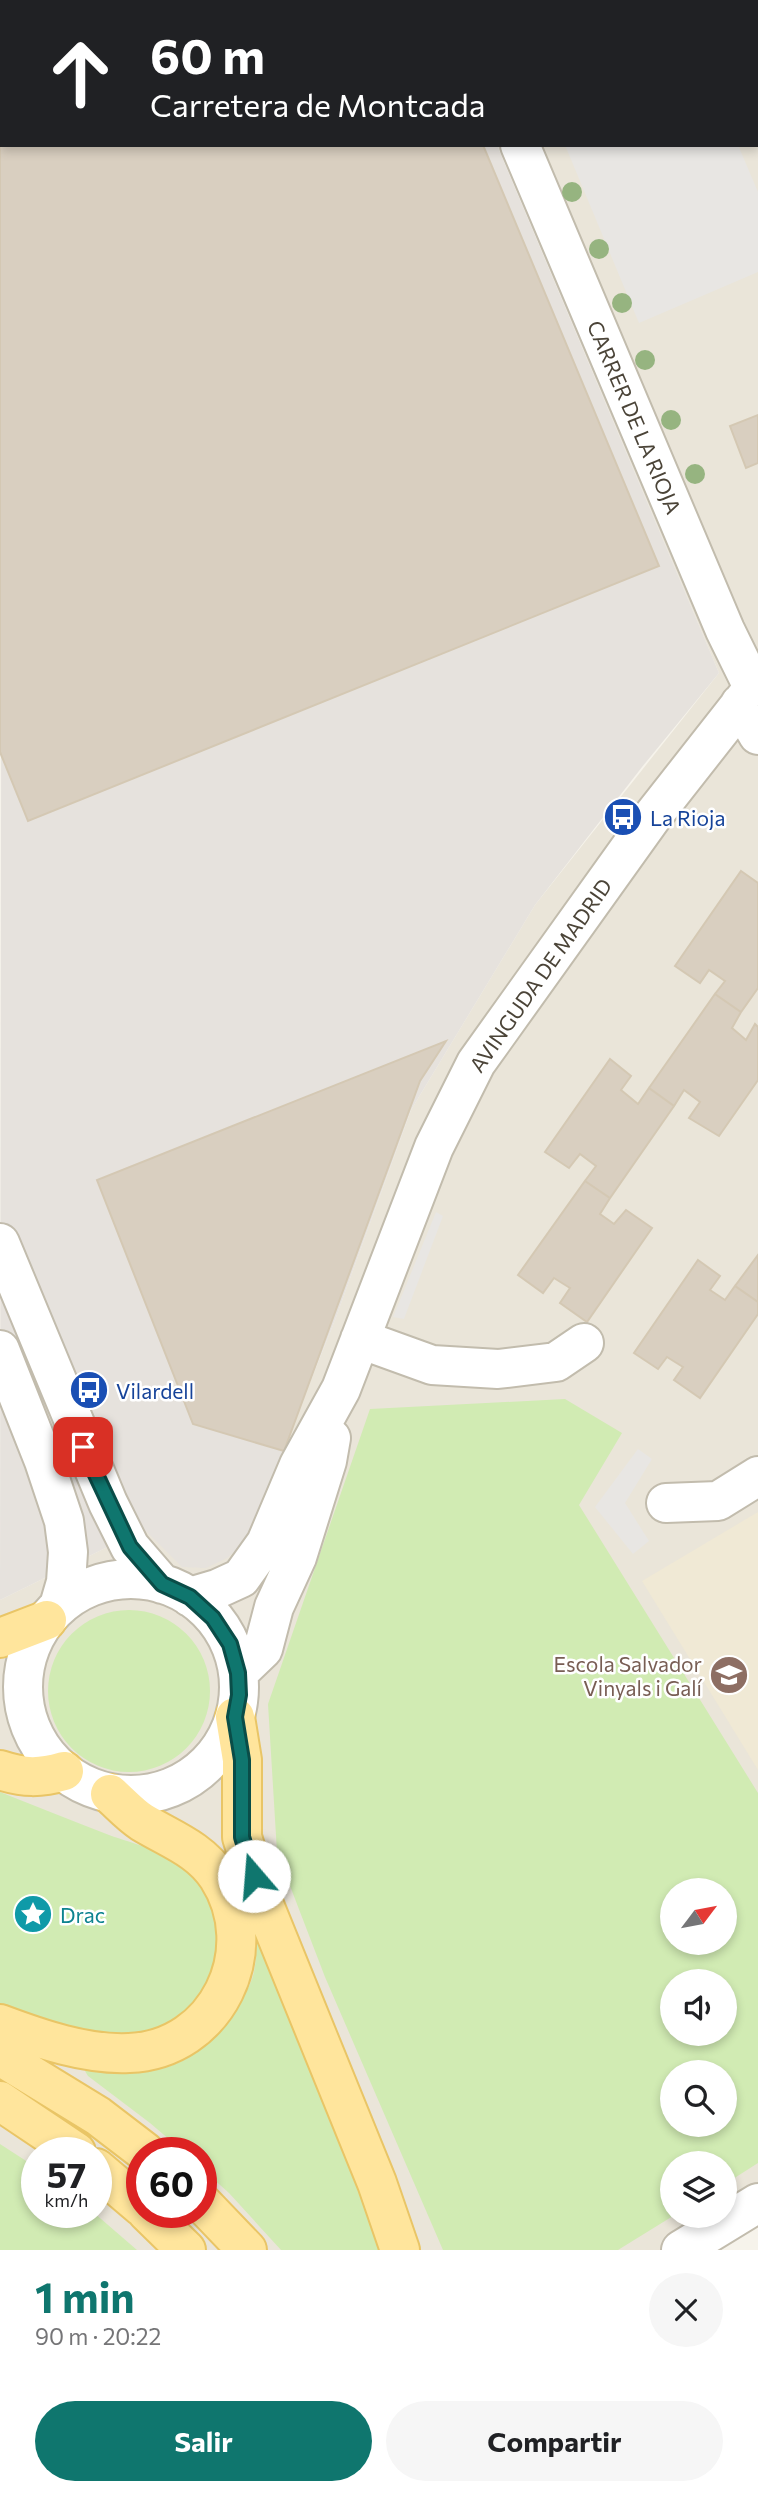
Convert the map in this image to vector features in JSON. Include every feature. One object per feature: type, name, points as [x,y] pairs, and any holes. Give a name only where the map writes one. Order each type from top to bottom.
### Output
[{"type":"main road","points":[[0,1638],[53,1613]]},
{"type":"main road","points":[[235,1717],[242,1760],[242,1837],[260,1895],[377,2183],[400,2250]]},
{"type":"main road","points":[[0,1770],[18,1776],[39,1778],[64,1771]]},
{"type":"main road","points":[[0,2024],[77,2047],[107,2053],[131,2053],[156,2049],[193,2030],[224,1993],[234,1969],[238,1928],[228,1894],[209,1865],[194,1850],[139,1820],[110,1794]]},
{"type":"main road","points":[[0,2056],[98,2116],[126,2137]]},
{"type":"main road","points":[[0,2101],[54,2137]]},
{"type":"main road","points":[[112,2182],[126,2193]]},
{"type":"main road","points":[[217,2219],[247,2250]]},
{"type":"main road","points":[[163,2228],[186,2250]]},
{"type":"street","name":"CARRER DE LA RIOJA","points":[[521,147],[725,630],[752,702]]},
{"type":"street","name":"AVINGUDA DE MADRID","points":[[176,1591],[217,1589],[241,1578],[265,1543],[299,1465],[341,1388],[434,1147],[476,1063],[652,817],[752,702]]},
{"type":"street","points":[[0,1243],[108,1503],[130,1547],[176,1591],[213,1618],[230,1644],[238,1673],[239,1695],[235,1717],[222,1746],[200,1771],[174,1787],[142,1795],[110,1794],[82,1784],[57,1767],[38,1744],[26,1716],[23,1686],[27,1656],[39,1629],[53,1613],[82,1591],[108,1581],[135,1579],[176,1591]]},
{"type":"street","points":[[360,1339],[432,1365],[498,1369],[556,1362],[584,1343]]},
{"type":"street","points":[[0,1350],[44,1461],[64,1521],[68,1552],[66,1582],[53,1613]]},
{"type":"street","name":"AVINGUDA DE MADRID","points":[[238,1673],[263,1649],[274,1607],[297,1557],[327,1461],[341,1388]]},
{"type":"street","points":[[666,1503],[718,1501],[758,1476]]},
{"type":"street","points":[[681,2250],[758,2203]]},
{"type":"shaded area","points":[[2,147],[498,147],[719,673],[535,905],[411,1110],[335,1320],[246,1542],[227,1558],[206,1568],[182,1567],[144,1529],[0,1600]]},
{"type":"shaded area","points":[[498,147],[758,147],[758,2218],[706,2250],[0,2250],[0,1600],[144,1529],[246,1542],[335,1320],[411,1110],[535,905],[719,673]]},
{"type":"shaded area","points":[[566,147],[739,147],[758,192],[758,272],[639,323]]},
{"type":"shaded area","points":[[436,1212],[443,1216],[404,1319],[393,1317]]},
{"type":"shaded area","points":[[638,1449],[652,1459],[625,1503],[649,1541],[633,1554],[595,1507]]},
{"type":"shaded area","name":"Escola Salvador Vinyals i Galí","points":[[758,1512],[758,1770],[642,1581]]},
{"type":"green space","points":[[565,1399],[622,1433],[579,1505],[758,1793],[758,2163],[737,2176],[737,2151],[660,2151],[660,2224],[618,2250],[443,2250],[325,1977],[277,1852],[268,1704],[370,1409]]},
{"type":"green space","points":[[129,1610],[160,1616],[186,1634],[204,1660],[210,1691],[204,1722],[186,1748],[160,1766],[129,1772],[98,1766],[72,1748],[54,1722],[48,1691],[54,1660],[72,1634],[98,1616]]},
{"type":"green space","points":[[0,1792],[159,1853],[178,1863],[199,1882],[214,1912],[217,1945],[208,1979],[186,2012],[157,2027],[114,2034],[64,2026],[0,2006]]},
{"type":"green space","points":[[262,1939],[390,2250],[281,2250],[217,2182],[217,2137],[166,2137],[85,2071],[146,2071],[164,2068],[192,2055],[217,2033],[246,1993],[252,1979],[257,1942]]},
{"type":"green space","points":[[0,2144],[21,2158],[21,2228],[112,2228],[137,2250],[0,2250]]},
{"type":"building","points":[[0,147],[484,147],[659,566],[28,821],[0,752]]},
{"type":"building","points":[[758,415],[758,463],[746,468],[730,426]]},
{"type":"building","points":[[741,871],[758,883],[758,988],[741,1012],[715,994],[725,981],[709,970],[700,983],[675,966]]},
{"type":"building","points":[[715,994],[741,1012],[732,1028],[746,1040],[755,1024],[758,1027],[758,1080],[719,1136],[689,1118],[700,1102],[684,1090],[674,1106],[649,1088]]},
{"type":"building","points":[[446,1041],[420,1081],[284,1451],[193,1424],[97,1180]]},
{"type":"building","points":[[610,1059],[631,1076],[621,1090],[638,1104],[649,1088],[674,1106],[610,1198],[585,1181],[596,1166],[580,1154],[569,1168],[545,1152]]},
{"type":"building","points":[[585,1181],[610,1198],[600,1214],[614,1224],[626,1210],[652,1228],[587,1322],[560,1303],[570,1288],[554,1278],[543,1293],[518,1275]]},
{"type":"building","points":[[758,1255],[758,1302],[735,1286]]},
{"type":"building","points":[[698,1260],[720,1276],[710,1290],[725,1300],[735,1286],[758,1302],[758,1314],[700,1398],[674,1380],[683,1367],[667,1357],[658,1369],[634,1353]]},
{"type":"place","name":"La Rioja","points":[[623,817]]},
{"type":"place","name":"Vilardell","points":[[89,1390]]},
{"type":"place","name":"Escola Salvador Vinyals i Galí","points":[[729,1675]]},
{"type":"place","name":"Drac","points":[[33,1914]]},
{"type":"route","points":[[83,1447],[130,1547],[162,1584],[190,1597],[213,1618],[230,1644],[238,1673],[239,1695],[235,1717],[242,1760],[242,1837],[254,1876]]}]
